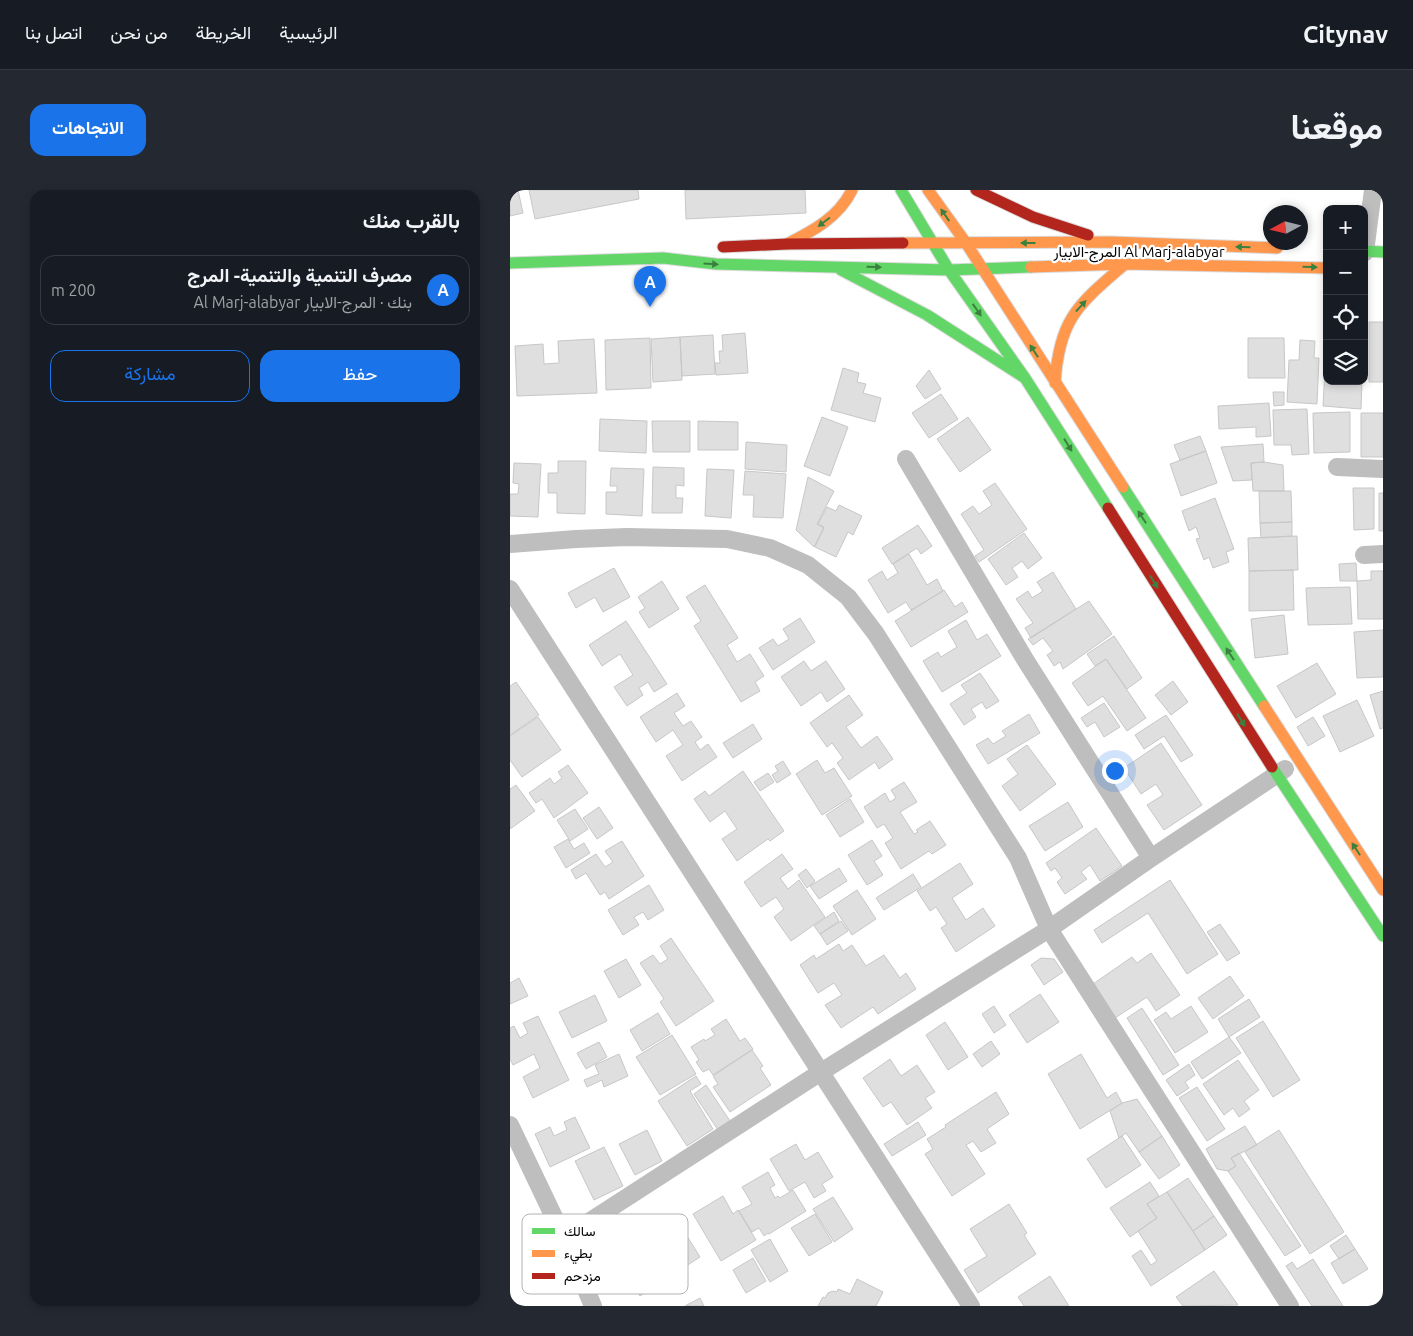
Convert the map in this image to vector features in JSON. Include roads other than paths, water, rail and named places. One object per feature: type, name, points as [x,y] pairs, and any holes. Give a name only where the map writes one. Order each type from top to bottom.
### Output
[{"type":"main road","points":[[787,244],[808,234],[840,210],[852,190]]},
{"type":"main road","points":[[900,190],[949,270],[1025,378],[1276,774],[1383,936]]},
{"type":"main road","points":[[928,190],[966,243],[1383,890]]},
{"type":"main road","points":[[976,190],[1033,217],[1111,242]]},
{"type":"main road","name":"المرج-الابيار Al Marj-alabyar","points":[[715,247],[787,244],[1111,242],[1263,248]]},
{"type":"main road","points":[[510,263],[663,258],[694,250]]},
{"type":"main road","points":[[1368,252],[1383,252]]},
{"type":"main road","name":"المرج-الابيار Al Marj-alabyar","points":[[663,258],[716,264],[949,270],[1125,264],[1323,268]]},
{"type":"main road","points":[[1055,383],[1061,338],[1067,323],[1077,309],[1125,264]]},
{"type":"main road","points":[[832,266],[927,315],[1025,378]]},
{"type":"street","points":[[1365,250],[1373,190]]},
{"type":"street","points":[[906,458],[1026,661],[1151,858]]},
{"type":"street","points":[[1337,467],[1383,469]]},
{"type":"street","points":[[510,544],[576,538],[727,539],[770,548],[808,565],[848,597],[876,634],[1018,858],[1049,929],[1290,1306]]},
{"type":"street","points":[[1364,555],[1383,554]]},
{"type":"street","points":[[510,589],[971,1306]]},
{"type":"street","points":[[601,1214],[821,1072],[1049,929],[1151,858],[1299,760]]},
{"type":"street","points":[[510,1124],[553,1214]]},
{"type":"street","points":[[588,1294],[593,1306]]},
{"type":"place","name":"مصرف التنمية والتنمية- المرج","points":[[650,307]]}]
